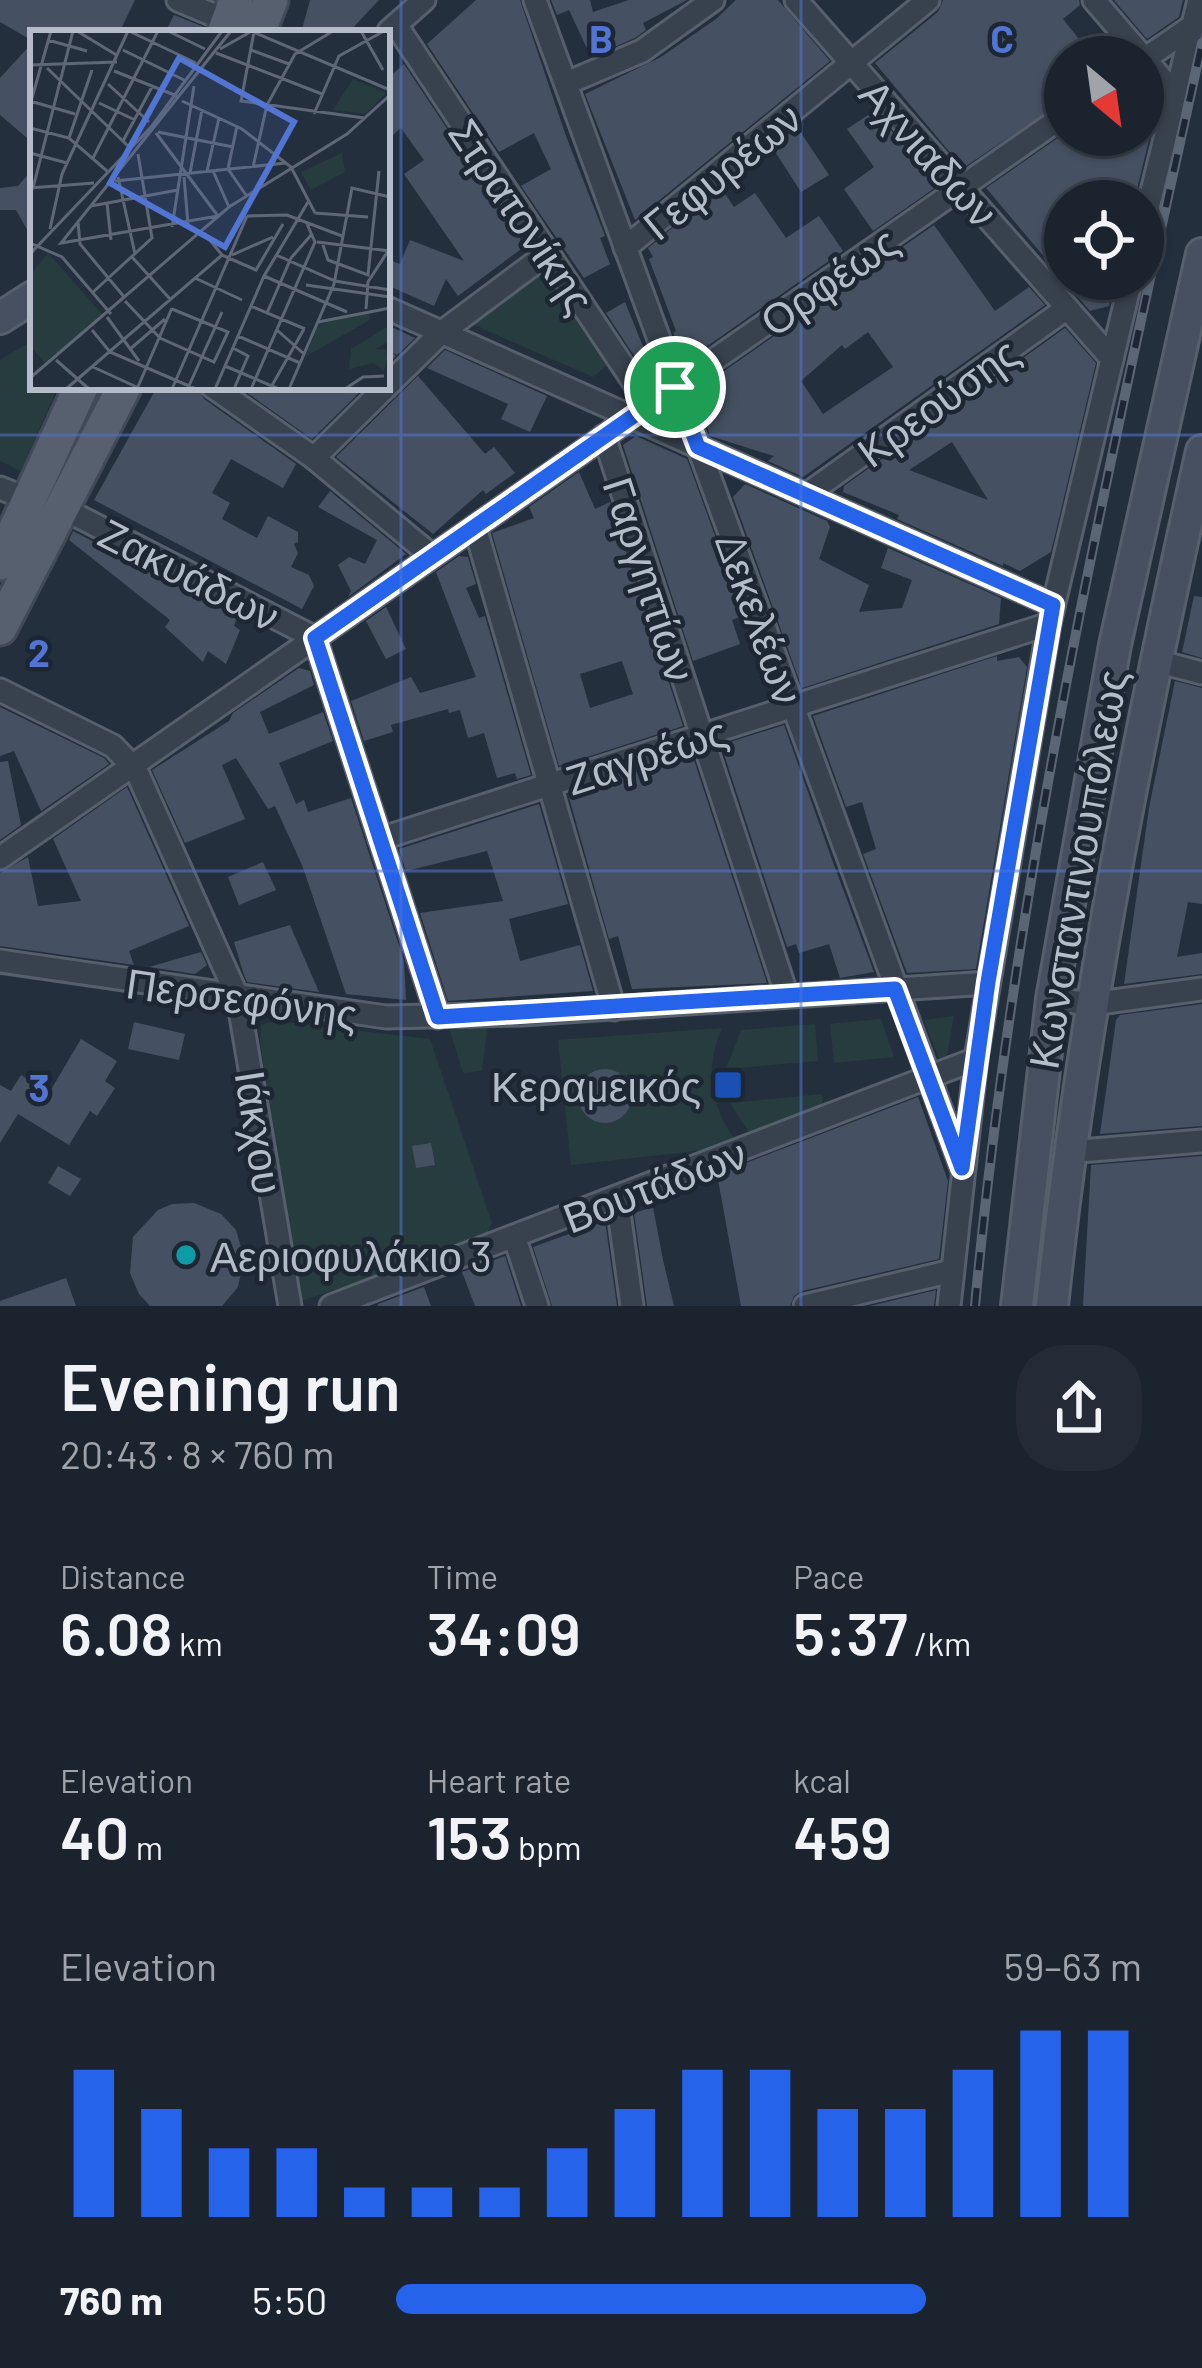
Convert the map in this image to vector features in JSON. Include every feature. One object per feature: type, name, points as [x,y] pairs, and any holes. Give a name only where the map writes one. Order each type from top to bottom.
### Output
[{"type":"main road","name":"Κωνσταντινουπόλεως","points":[[1017,1306],[1052,999],[1115,645],[1202,254]]},
{"type":"main road","points":[[0,318],[30,299]]},
{"type":"main road","points":[[0,563],[15,494],[80,390]]},
{"type":"main road","points":[[0,628],[123,390]]},
{"type":"main road","name":"Κωνσταντινουπόλεως","points":[[1052,1306],[1068,1153],[1091,1004],[1202,451]]},
{"type":"street","points":[[178,0],[252,18]]},
{"type":"street","points":[[391,29],[424,0]]},
{"type":"street","name":"Δεκελέων","points":[[535,0],[962,1168]]},
{"type":"street","points":[[567,82],[642,51],[713,0]]},
{"type":"street","name":"Αχνιαδων","points":[[796,0],[1112,359]]},
{"type":"street","name":"Γεφυρέων","points":[[625,248],[928,0]]},
{"type":"street","points":[[1094,0],[1125,36]]},
{"type":"street","points":[[1154,180],[1198,22],[1199,0]]},
{"type":"street","points":[[1164,45],[1198,22]]},
{"type":"street","name":"Στρατονίκης","points":[[391,29],[548,253],[640,411]]},
{"type":"street","points":[[1164,82],[1175,94]]},
{"type":"street","name":"Ορφέως","points":[[0,858],[1044,130]]},
{"type":"street","points":[[390,384],[441,332],[548,253]]},
{"type":"street","name":"Κωνσταντινουπόλεως","points":[[949,1306],[976,1059],[1051,615],[1126,300]]},
{"type":"street","name":"Κρεούσης","points":[[806,495],[1067,308]]},
{"type":"street","points":[[390,309],[640,411],[698,447],[1051,615]]},
{"type":"street","points":[[217,390],[314,458],[432,556]]},
{"type":"street","points":[[314,458],[384,390]]},
{"type":"street","name":"Γαργηττίων","points":[[604,436],[787,996]]},
{"type":"street","name":"Ζακυάδων","points":[[64,509],[315,638]]},
{"type":"street","points":[[475,526],[614,1009]]},
{"type":"street","name":"Ζαγρέως","points":[[380,839],[794,706],[1051,615]]},
{"type":"street","points":[[315,638],[438,1017]]},
{"type":"street","points":[[1156,662],[1202,674]]},
{"type":"street","points":[[0,690],[113,746],[133,766]]},
{"type":"street","name":"Ιάκχου","points":[[133,766],[238,998],[290,1306]]},
{"type":"street","name":"Περσεφόνης","points":[[0,961],[386,1017],[614,1009],[988,982]]},
{"type":"street","points":[[1052,999],[1091,1004],[1202,989]]},
{"type":"street","name":"Βουτάδων","points":[[331,1306],[976,1059]]},
{"type":"street","points":[[1068,1153],[1202,1141]]},
{"type":"street","points":[[617,1198],[632,1306]]},
{"type":"street","points":[[515,1238],[537,1306]]},
{"type":"street","points":[[805,1306],[952,1271]]},
{"type":"green space","points":[[533,252],[609,363],[593,377],[451,315]]},
{"type":"green space","points":[[30,342],[30,390],[57,390],[21,471],[0,461],[0,360]]},
{"type":"green space","points":[[954,1016],[946,1061],[941,1064],[924,1020]]},
{"type":"green space","points":[[881,1019],[894,1057],[834,1063],[830,1024]]},
{"type":"green space","points":[[275,1021],[430,1039],[492,1223],[485,1239],[301,1301],[260,1042],[261,1025]]},
{"type":"green space","points":[[488,1023],[482,1071],[463,1073],[449,1027]]},
{"type":"green space","points":[[815,1024],[818,1061],[726,1069],[741,1030]]},
{"type":"green space","points":[[722,1028],[713,1059],[713,1090],[722,1119],[740,1146],[571,1165],[558,1040]]},
{"type":"green space","points":[[822,1094],[824,1114],[754,1140],[730,1103]]},
{"type":"building","points":[[0,0],[135,0],[120,30],[30,30],[30,39],[0,22]]},
{"type":"building","points":[[310,0],[379,0],[351,30],[302,30]]},
{"type":"building","points":[[476,0],[520,0],[605,236],[600,238],[610,264],[584,278],[521,186],[551,169],[534,133],[499,152],[427,44]]},
{"type":"building","points":[[551,0],[590,0],[593,12],[629,0],[687,0],[643,23],[646,30],[635,38],[591,57],[569,10],[557,15]]},
{"type":"building","points":[[736,0],[778,0],[830,61],[635,220],[585,94],[661,57]]},
{"type":"building","points":[[943,0],[1079,0],[1080,5],[1063,19],[1077,36],[1044,36],[1044,114],[963,168],[875,63],[938,12]]},
{"type":"building","points":[[1114,0],[1183,0],[1179,17],[1144,36]]},
{"type":"building","points":[[174,15],[204,27],[204,30],[166,30]]},
{"type":"building","points":[[30,45],[30,140],[0,115],[0,78]]},
{"type":"building","points":[[404,64],[525,246],[458,296],[446,279],[434,306],[390,286],[390,260],[400,264],[410,240],[464,261],[404,174],[424,160],[401,128],[390,137],[390,76]]},
{"type":"building","points":[[874,111],[939,185],[873,231],[844,189],[874,167],[847,129]]},
{"type":"building","points":[[797,127],[829,175],[801,192],[772,147]]},
{"type":"building","points":[[1044,148],[1044,156],[1145,156],[1139,180],[1044,180],[1044,257],[986,188]]},
{"type":"building","points":[[30,172],[30,235],[16,210],[0,210],[0,188],[18,186]]},
{"type":"building","points":[[721,188],[734,207],[755,193],[786,238],[819,216],[843,251],[686,361],[648,248]]},
{"type":"building","points":[[934,225],[995,311],[1029,287],[1045,305],[803,477],[768,461],[774,456],[710,436],[698,401],[701,387]],"holes":[[[868,332],[893,367],[823,414],[801,381],[842,345],[845,349]]]},
{"type":"building","points":[[1081,300],[1111,300],[1109,306],[1090,311]]},
{"type":"building","points":[[625,302],[657,381],[652,383],[606,313]]},
{"type":"building","points":[[390,326],[415,338],[397,355],[391,352],[396,356],[390,362]]},
{"type":"building","points":[[1065,328],[1096,363],[1051,552],[1020,571],[897,519],[899,515],[843,492],[844,486]],"holes":[[[952,442],[988,500],[909,470]]]},
{"type":"building","points":[[445,350],[547,396],[530,432],[501,419],[508,404],[427,368]]},
{"type":"building","points":[[418,376],[485,454],[494,447],[515,473],[486,494],[483,490],[433,534],[336,457]]},
{"type":"building","points":[[155,390],[200,390],[204,399],[296,464],[283,488],[231,459],[212,493],[230,503],[222,519],[257,538],[268,516],[298,532],[294,544],[298,553],[291,567],[309,575],[314,586],[302,609],[94,500]]},
{"type":"building","points":[[243,390],[362,390],[312,439]]},
{"type":"building","points":[[636,436],[687,459],[744,615],[732,620],[740,644],[693,661],[623,445]]},
{"type":"building","points":[[579,472],[595,509],[610,502],[683,726],[559,766],[492,533],[534,518],[529,507]],"holes":[[[622,661],[633,694],[590,708],[580,674]]]},
{"type":"building","points":[[745,484],[827,521],[830,527],[819,559],[869,585],[859,612],[902,608],[912,580],[881,568],[888,548],[1001,598],[999,624],[802,688],[733,497]]},
{"type":"building","points":[[330,491],[406,554],[348,597],[351,591],[338,565],[349,557],[365,564],[377,540],[318,507]]},
{"type":"building","points":[[73,531],[237,617],[234,626],[240,630],[226,664],[208,651],[203,662],[165,627],[170,620],[69,540]]},
{"type":"building","points":[[459,556],[468,557],[476,584],[466,588],[479,618],[485,616],[531,775],[497,778],[484,733],[468,738],[460,710],[391,725],[393,732],[364,741],[351,701],[411,677],[420,693],[476,677],[436,572]]},
{"type":"building","points":[[1194,596],[1202,597],[1202,658],[1182,652]]},
{"type":"building","points":[[386,607],[406,649],[386,659],[366,621]]},
{"type":"building","points":[[997,656],[997,661],[1019,657],[1027,667],[976,969],[907,973],[863,854],[876,849],[862,802],[846,807],[813,716]]},
{"type":"building","points":[[299,668],[310,671],[314,685],[260,712],[269,734],[323,712],[333,741],[279,763],[296,804],[304,800],[308,812],[351,798],[404,961],[406,1000],[346,994],[302,865],[275,806],[268,809],[236,758],[222,765],[245,819],[185,843],[152,770],[229,721],[233,713]]},
{"type":"building","points":[[1175,681],[1202,688],[1202,904],[1188,902],[1177,957],[1202,953],[1202,974],[1124,984],[1149,808]]},
{"type":"building","points":[[0,707],[109,764],[41,811],[14,751],[0,756]]},
{"type":"building","points":[[784,725],[874,972],[840,978],[829,944],[799,953],[796,944],[787,947],[721,745]]},
{"type":"building","points":[[692,754],[767,983],[632,989],[618,936],[609,939],[568,794]]},
{"type":"building","points":[[8,761],[21,825],[0,840],[0,762]]},
{"type":"building","points":[[127,787],[189,926],[129,951],[134,965],[0,946],[0,873],[28,857],[38,906],[81,901],[53,839]]},
{"type":"building","points":[[539,804],[568,904],[509,919],[520,961],[580,945],[593,991],[448,1001],[420,913],[503,901],[487,851],[406,871],[399,849]]},
{"type":"building","points":[[263,862],[276,890],[239,905],[228,877]]},
{"type":"building","points":[[290,925],[319,992],[247,982],[234,942]]},
{"type":"building","points":[[201,952],[207,965],[195,974],[149,967]]},
{"type":"building","points":[[1202,1004],[1202,1126],[1100,1134],[1116,1020],[1120,1015]]},
{"type":"building","points":[[134,1022],[185,1034],[179,1060],[128,1049]]},
{"type":"building","points":[[81,1039],[117,1061],[105,1081],[115,1088],[97,1116],[90,1111],[69,1145],[18,1114],[0,1143],[0,1085],[11,1091],[21,1075],[49,1093]]},
{"type":"building","points":[[605,1069],[624,1077],[632,1096],[624,1115],[605,1123],[586,1115],[578,1096],[586,1077]]},
{"type":"building","points":[[918,1097],[948,1181],[939,1259],[802,1291],[790,1306],[741,1306],[717,1174]]},
{"type":"building","points":[[431,1143],[435,1165],[416,1168],[412,1146]]},
{"type":"building","points":[[1202,1156],[1202,1306],[1083,1306],[1091,1165]]},
{"type":"building","points":[[58,1166],[81,1179],[70,1196],[48,1183]]},
{"type":"building","name":"Αεριοφυλάκιο 3","points":[[194,1203],[221,1214],[236,1230],[244,1258],[238,1287],[222,1306],[150,1306],[130,1273],[133,1237],[158,1210]]},
{"type":"building","points":[[653,1207],[674,1306],[647,1306],[634,1213]]},
{"type":"building","points":[[605,1221],[617,1306],[552,1306],[533,1247]]},
{"type":"building","points":[[505,1256],[521,1306],[475,1306],[462,1272]]},
{"type":"building","points":[[66,1278],[76,1306],[0,1306],[0,1301]]},
{"type":"building","points":[[424,1287],[431,1306],[378,1306],[378,1304]]},
{"type":"building","points":[[936,1290],[934,1306],[870,1306]]},
{"type":"railway","points":[[975,1306],[992,1147],[1040,829],[1100,514],[1202,43]]},
{"type":"place","name":"Κεραμεικός","points":[[728,1085]]},
{"type":"place","name":"Αεριοφυλάκιο 3","points":[[186,1255]]},
{"type":"route","points":[[675,387],[698,447],[1053,605],[988,982],[962,1168],[895,989],[438,1017],[315,638],[675,387]]}]
